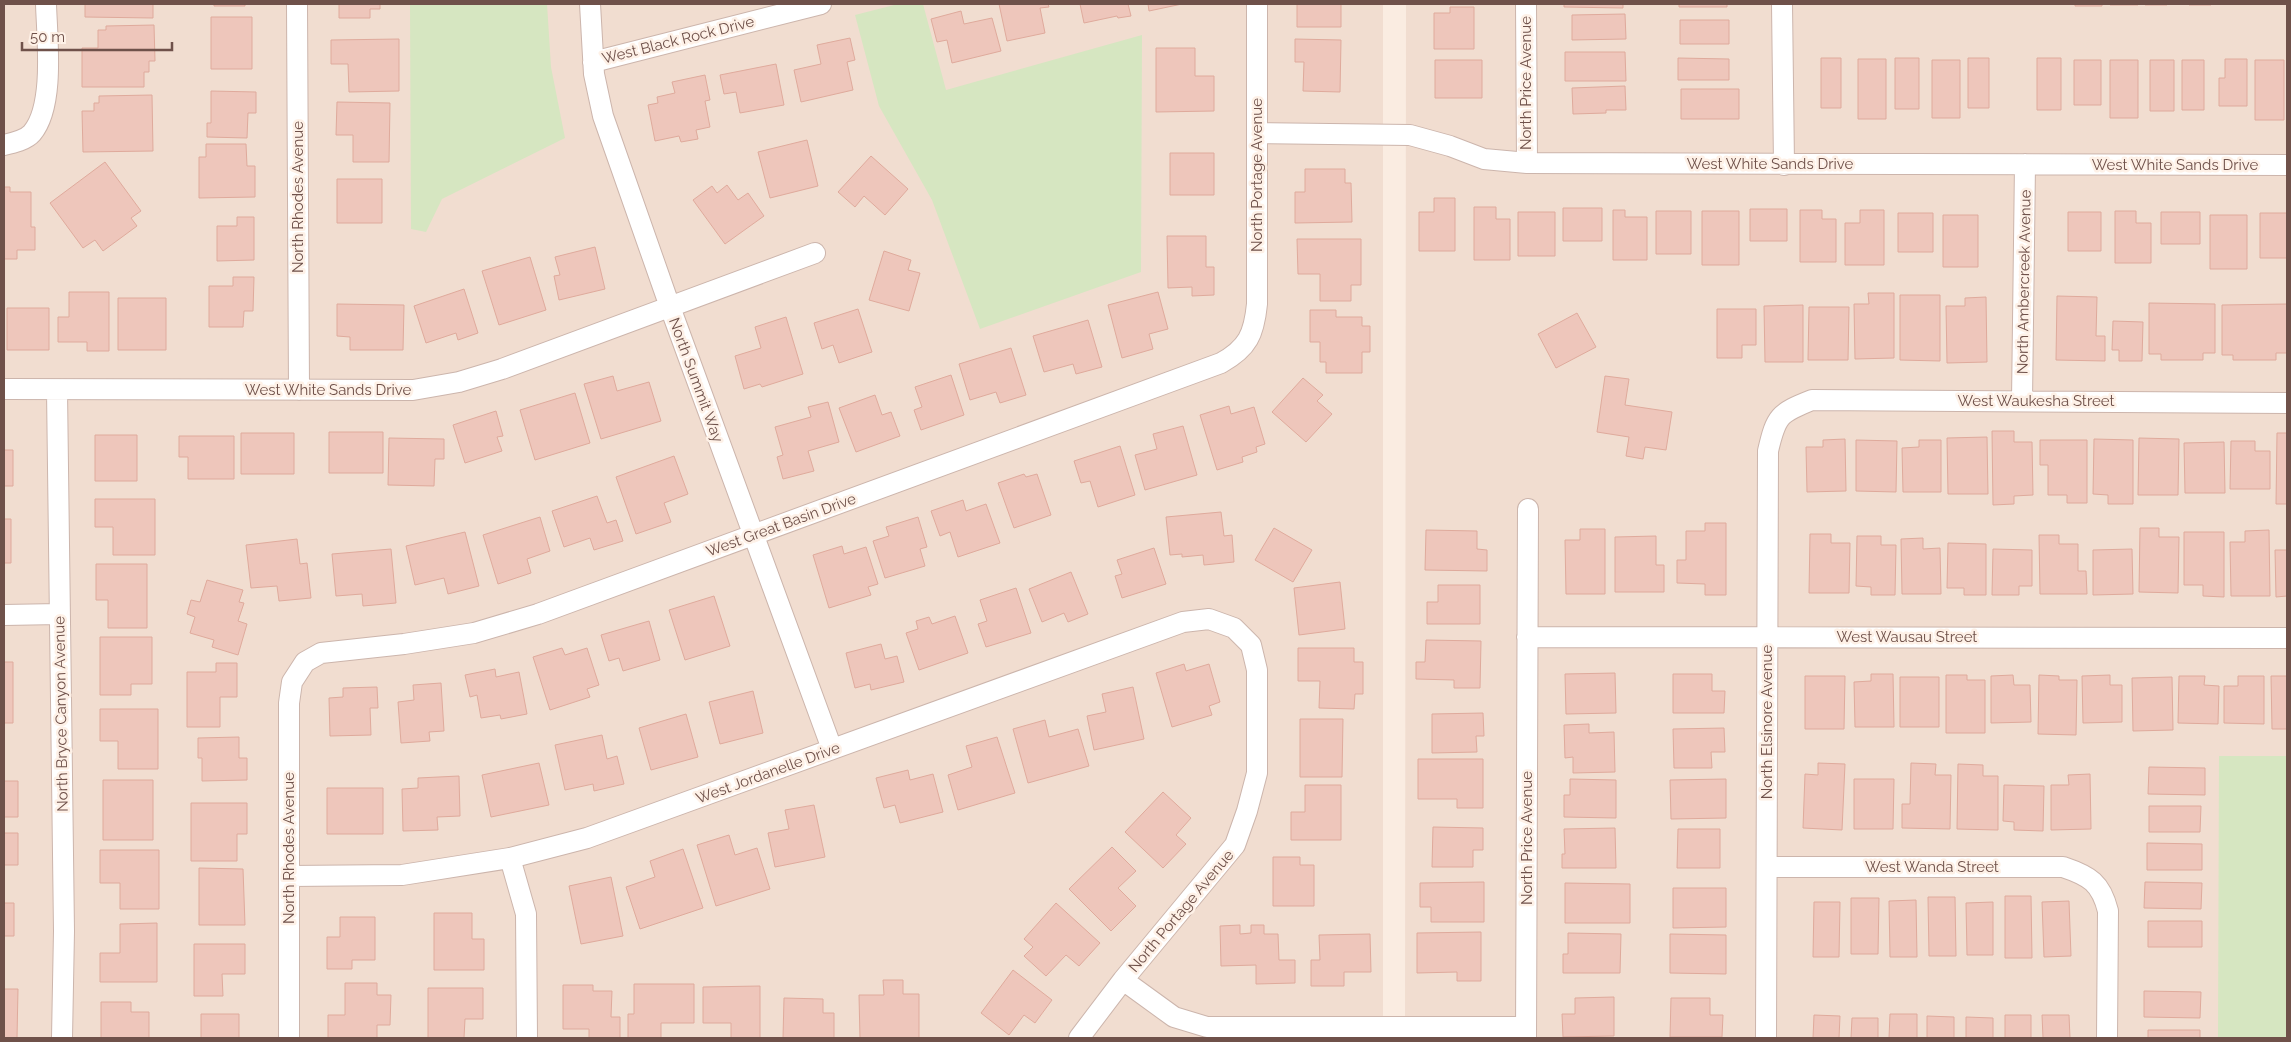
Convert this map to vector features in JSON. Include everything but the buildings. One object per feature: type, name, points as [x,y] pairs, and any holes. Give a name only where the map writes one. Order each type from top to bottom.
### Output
[{"type":"street","points":[[4,145],[13,143],[31,134],[41,117],[47,97],[46,4]]},
{"type":"street","name":"North Rhodes Avenue","points":[[297,4],[299,390]]},
{"type":"street","name":"North Summit Way","points":[[590,4],[593,62],[603,116],[670,307],[832,749]]},
{"type":"street","name":"West Black Rock Drive","points":[[593,62],[773,10],[821,4]]},
{"type":"street","name":"North Portage Avenue","points":[[1246,344],[1255,326],[1257,304],[1257,4]]},
{"type":"street","name":"North Price Avenue","points":[[1526,4],[1527,163]]},
{"type":"street","points":[[1782,4],[1784,165]]},
{"type":"street","name":"West White Sands Drive","points":[[1257,133],[1410,135],[1450,146],[1484,159],[1527,163],[2287,166]]},
{"type":"street","name":"North Ambercreek Avenue","points":[[2022,401],[2025,164]]},
{"type":"street","name":"West White Sands Drive","points":[[4,389],[413,390],[459,382],[502,369],[816,253]]},
{"type":"street","name":"West Great Basin Drive","points":[[305,662],[321,652],[404,644],[474,633],[538,614],[1222,363],[1235,355],[1246,344]]},
{"type":"street","name":"North Bryce Canyon Avenue","points":[[57,390],[64,931],[62,1038]]},
{"type":"street","name":"West Waukesha Street","points":[[1787,410],[1812,400],[2287,403]]},
{"type":"street","name":"North Elsinore Avenue","points":[[1766,1038],[1768,451],[1773,428],[1787,410]]},
{"type":"street","name":"North Price Avenue","points":[[1526,1033],[1528,509]]},
{"type":"street","points":[[4,615],[59,614]]},
{"type":"street","name":"West Jordanelle Drive","points":[[289,876],[402,875],[510,858],[588,838],[1183,622],[1209,619],[1234,628]]},
{"type":"street","name":"North Portage Avenue","points":[[1079,1038],[1123,980],[1236,845],[1257,773],[1257,670],[1251,645],[1234,628]]},
{"type":"street","name":"West Wausau Street","points":[[1527,637],[2287,638]]},
{"type":"street","name":"North Rhodes Avenue","points":[[289,1038],[289,703],[292,682],[305,662]]},
{"type":"street","points":[[510,858],[526,914],[528,1038]]},
{"type":"street","name":"West Wanda Street","points":[[1766,867],[2063,867],[2080,873],[2094,881],[2104,896],[2108,911],[2107,1038]]},
{"type":"street","points":[[1123,980],[1174,1017],[1208,1027],[1261,1033],[1526,1033]]},
{"type":"shaded area","points":[[4,4],[1383,4],[1383,1038],[4,1038]]},
{"type":"shaded area","points":[[1406,4],[2287,4],[2287,1038],[1405,1038]]},
{"type":"green space","points":[[410,4],[547,4],[551,67],[565,138],[442,199],[426,232],[411,229]]},
{"type":"green space","points":[[898,4],[923,4],[946,90],[1142,35],[1141,272],[980,329],[932,200],[879,106],[855,15]]},
{"type":"green space","points":[[2219,756],[2287,756],[2287,1038],[2218,1038]]}]
